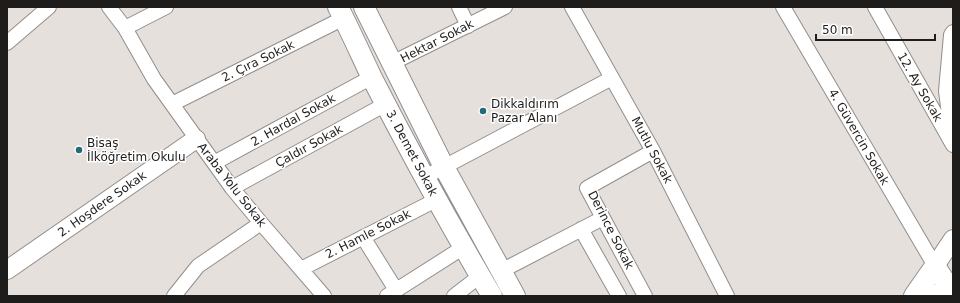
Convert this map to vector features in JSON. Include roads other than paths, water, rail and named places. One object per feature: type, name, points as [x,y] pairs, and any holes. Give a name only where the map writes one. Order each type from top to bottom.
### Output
[{"type":"main road","name":"3. Demet Sokak","points":[[364,7],[444,167],[515,296]]},
{"type":"main road","name":"3. Demet Sokak","points":[[341,13],[372,77],[426,177],[436,200],[492,296]]},
{"type":"main road","points":[[935,266],[953,293]]},
{"type":"main road","points":[[923,294],[935,266]]},
{"type":"street","points":[[7,43],[49,7]]},
{"type":"street","name":"Araba Yolu Sokak","points":[[109,7],[125,28],[154,79],[232,188],[324,296]]},
{"type":"street","points":[[125,28],[166,7]]},
{"type":"street","points":[[459,7],[468,26]]},
{"type":"street","name":"Hektar Sokak","points":[[392,63],[505,7]]},
{"type":"street","name":"Mutlu Sokak","points":[[572,7],[653,151],[727,296]]},
{"type":"street","name":"4. Güvercin Sokak","points":[[783,7],[935,266]]},
{"type":"street","name":"12. Ay Sokak","points":[[875,7],[953,145]]},
{"type":"street","name":"2. Çıra Sokak","points":[[172,104],[341,13]]},
{"type":"street","points":[[953,32],[951,35],[946,90],[953,145]]},
{"type":"street","name":"2. Hardal Sokak","points":[[214,163],[372,77]]},
{"type":"street","points":[[426,177],[612,78]]},
{"type":"street","name":"Çaldır Sokak","points":[[232,188],[386,104]]},
{"type":"street","name":"2. Hoşdere Sokak","points":[[7,270],[196,139]]},
{"type":"street","name":"Derince Sokak","points":[[645,296],[587,188],[653,151]]},
{"type":"street","name":"2. Hamle Sokak","points":[[301,269],[436,200]]},
{"type":"street","points":[[501,271],[602,218]]},
{"type":"street","points":[[174,296],[198,266],[261,223]]},
{"type":"street","name":"Derince Sokak","points":[[581,229],[619,296]]},
{"type":"street","points":[[363,237],[392,293],[464,247]]},
{"type":"street","points":[[935,266],[953,238]]},
{"type":"street","points":[[454,296],[480,276]]},
{"type":"place","name":"Dikkaldırım Pazar Alanı","points":[[483,111]]},
{"type":"place","name":"Bisaş İlköğretim Okulu","points":[[79,150]]}]
